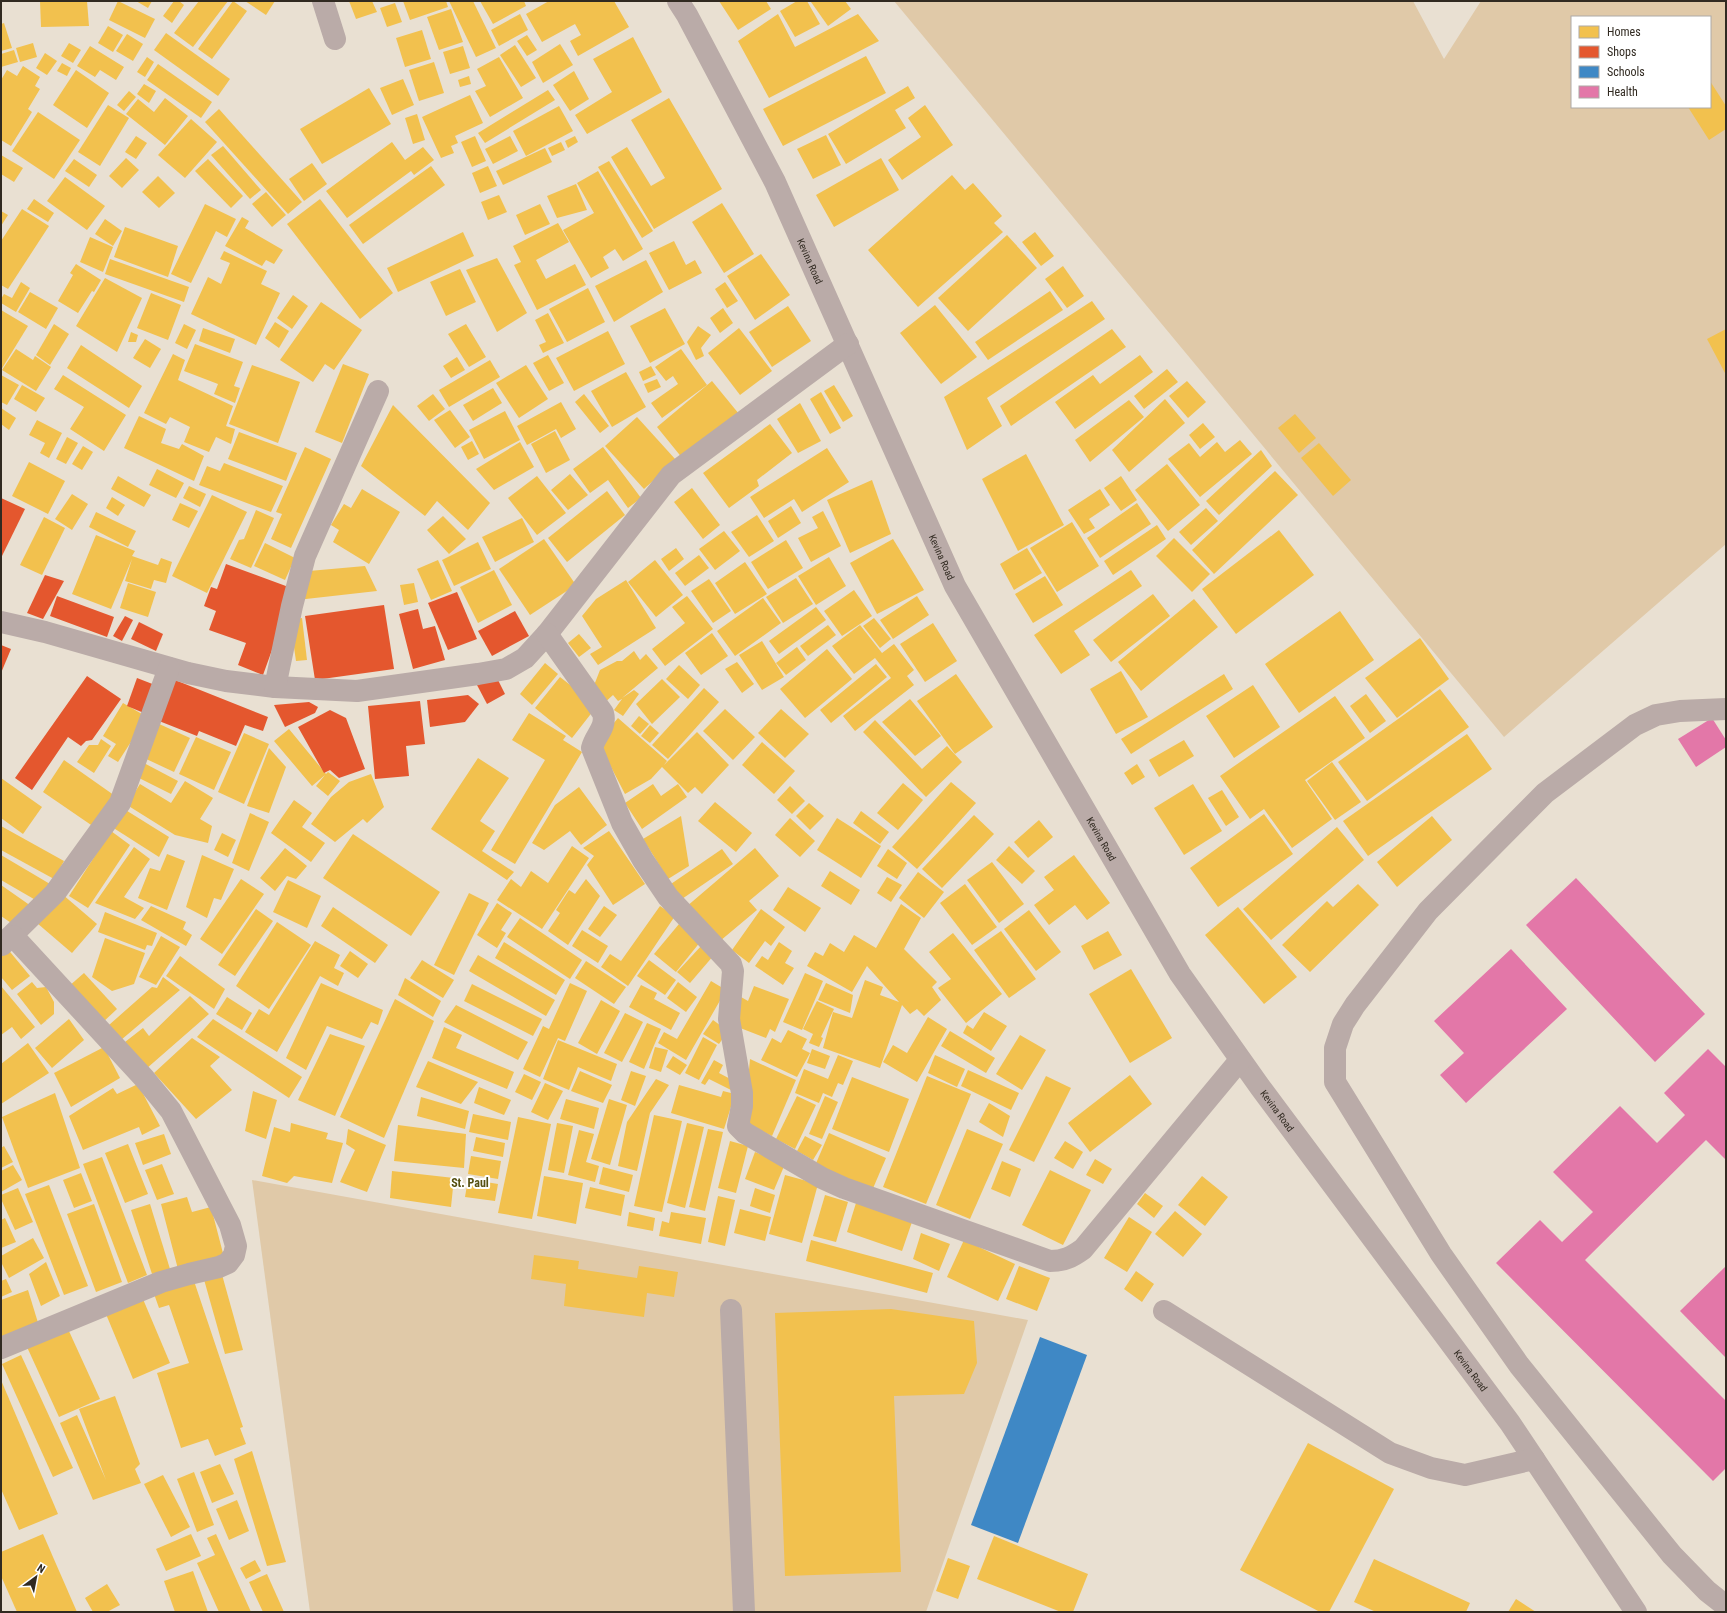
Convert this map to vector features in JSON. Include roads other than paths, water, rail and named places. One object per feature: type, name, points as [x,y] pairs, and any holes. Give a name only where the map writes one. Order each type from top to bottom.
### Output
[{"type":"street","points":[[323,1],[335,39]]},
{"type":"street","name":"Kevina Road","points":[[678,1],[687,15],[775,182],[955,586],[1180,974],[1240,1060],[1510,1423],[1636,1612]]},
{"type":"street","points":[[1,622],[45,632],[169,668],[226,681],[275,687],[357,691],[506,669],[525,658],[547,634],[671,475],[848,344]]},
{"type":"street","points":[[275,687],[292,606],[305,556],[378,391]]},
{"type":"street","points":[[547,634],[603,713],[605,719],[603,727],[594,740],[592,748],[622,823],[643,860],[668,897],[731,964],[733,971],[729,1019],[742,1093],[742,1106],[738,1126],[744,1133],[822,1178],[844,1188],[1050,1260],[1060,1261],[1071,1258],[1083,1249],[1240,1060]]},
{"type":"street","points":[[1,1348],[161,1282],[219,1267],[228,1263],[234,1255],[236,1246],[230,1225],[171,1111],[144,1078],[7,941],[54,893],[120,803],[169,668]]},
{"type":"street","points":[[1726,709],[1680,711],[1656,715],[1635,725],[1545,793],[1428,911],[1355,1005],[1343,1024],[1335,1048],[1334,1082],[1441,1254],[1519,1365],[1672,1555],[1707,1591],[1726,1606]]},
{"type":"street","points":[[731,1310],[744,1612]]},
{"type":"street","points":[[1164,1311],[1390,1453],[1431,1468],[1465,1474],[1534,1459]]},
{"type":"district","name":"St. Paul","points":[[470,1183]]}]
